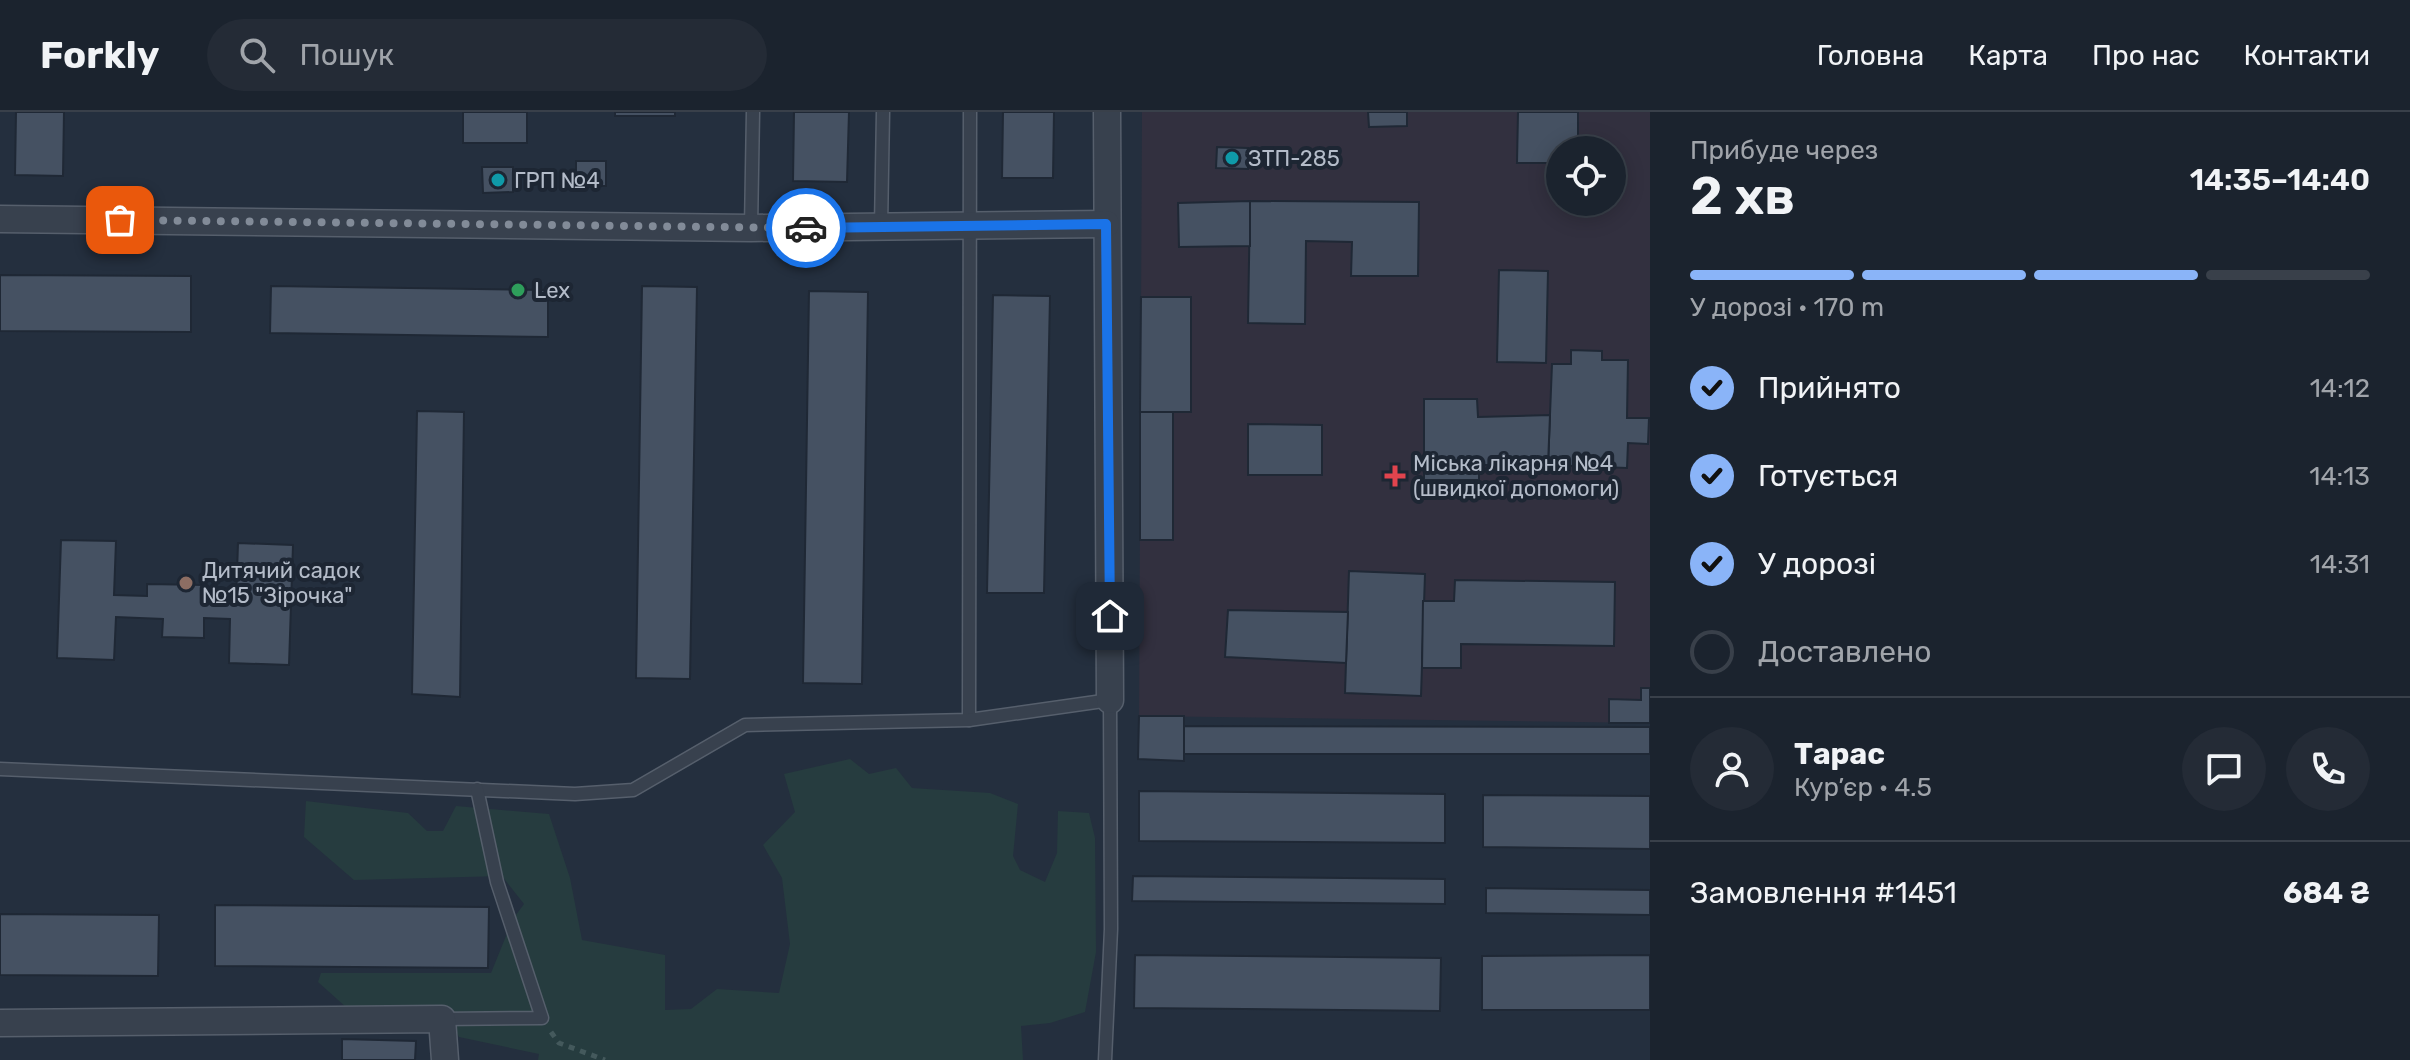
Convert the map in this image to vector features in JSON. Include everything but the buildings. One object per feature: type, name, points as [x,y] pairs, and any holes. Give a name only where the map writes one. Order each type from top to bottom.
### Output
[{"type":"street","points":[[1107,112],[1110,700]]},
{"type":"street","points":[[0,219],[751,228],[1106,224]]},
{"type":"street","points":[[0,1023],[442,1019],[445,1060]]},
{"type":"lane","points":[[751,228],[753,112]]},
{"type":"lane","points":[[881,227],[883,112]]},
{"type":"lane","points":[[969,720],[970,112]]},
{"type":"lane","points":[[0,769],[575,794],[633,790],[745,725],[969,720],[1110,700],[1112,889],[1105,1060]]},
{"type":"lane","points":[[442,1019],[542,1018],[497,882],[477,789]]},
{"type":"path","points":[[542,1018],[559,1043],[605,1060]]},
{"type":"shaded area","name":"Міська лікарня №4 (швидкої допомоги)","points":[[1142,112],[1650,112],[1650,723],[1139,716]]},
{"type":"green space","points":[[850,759],[869,774],[896,768],[912,788],[990,793],[1018,804],[1013,856],[1020,870],[1045,882],[1057,853],[1058,811],[1089,813],[1095,838],[1096,952],[1085,1012],[1050,1023],[1021,1026],[1023,1060],[538,1060],[539,1054],[459,1037],[444,1011],[347,1008],[318,982],[321,973],[491,973],[513,919],[524,904],[502,876],[354,880],[304,837],[306,801],[408,813],[427,831],[443,831],[456,806],[549,814],[570,878],[582,940],[665,955],[665,1010],[691,1009],[717,989],[779,993],[790,944],[782,878],[763,845],[795,812],[784,774]]},
{"type":"way so far","points":[[120,220],[806,228]]},
{"type":"place","name":"ЗТП-285","points":[[1232,158]]},
{"type":"place","name":"ГРП №4","points":[[498,180]]},
{"type":"place","name":"Lex","points":[[518,290]]},
{"type":"place","name":"Міська лікарня №4 (швидкої допомоги)","points":[[1395,476]]},
{"type":"place","name":"Дитячий садок №15 \"Зірочка\"","points":[[186,583]]},
{"type":"route","points":[[806,228],[1106,224],[1110,616]]}]
